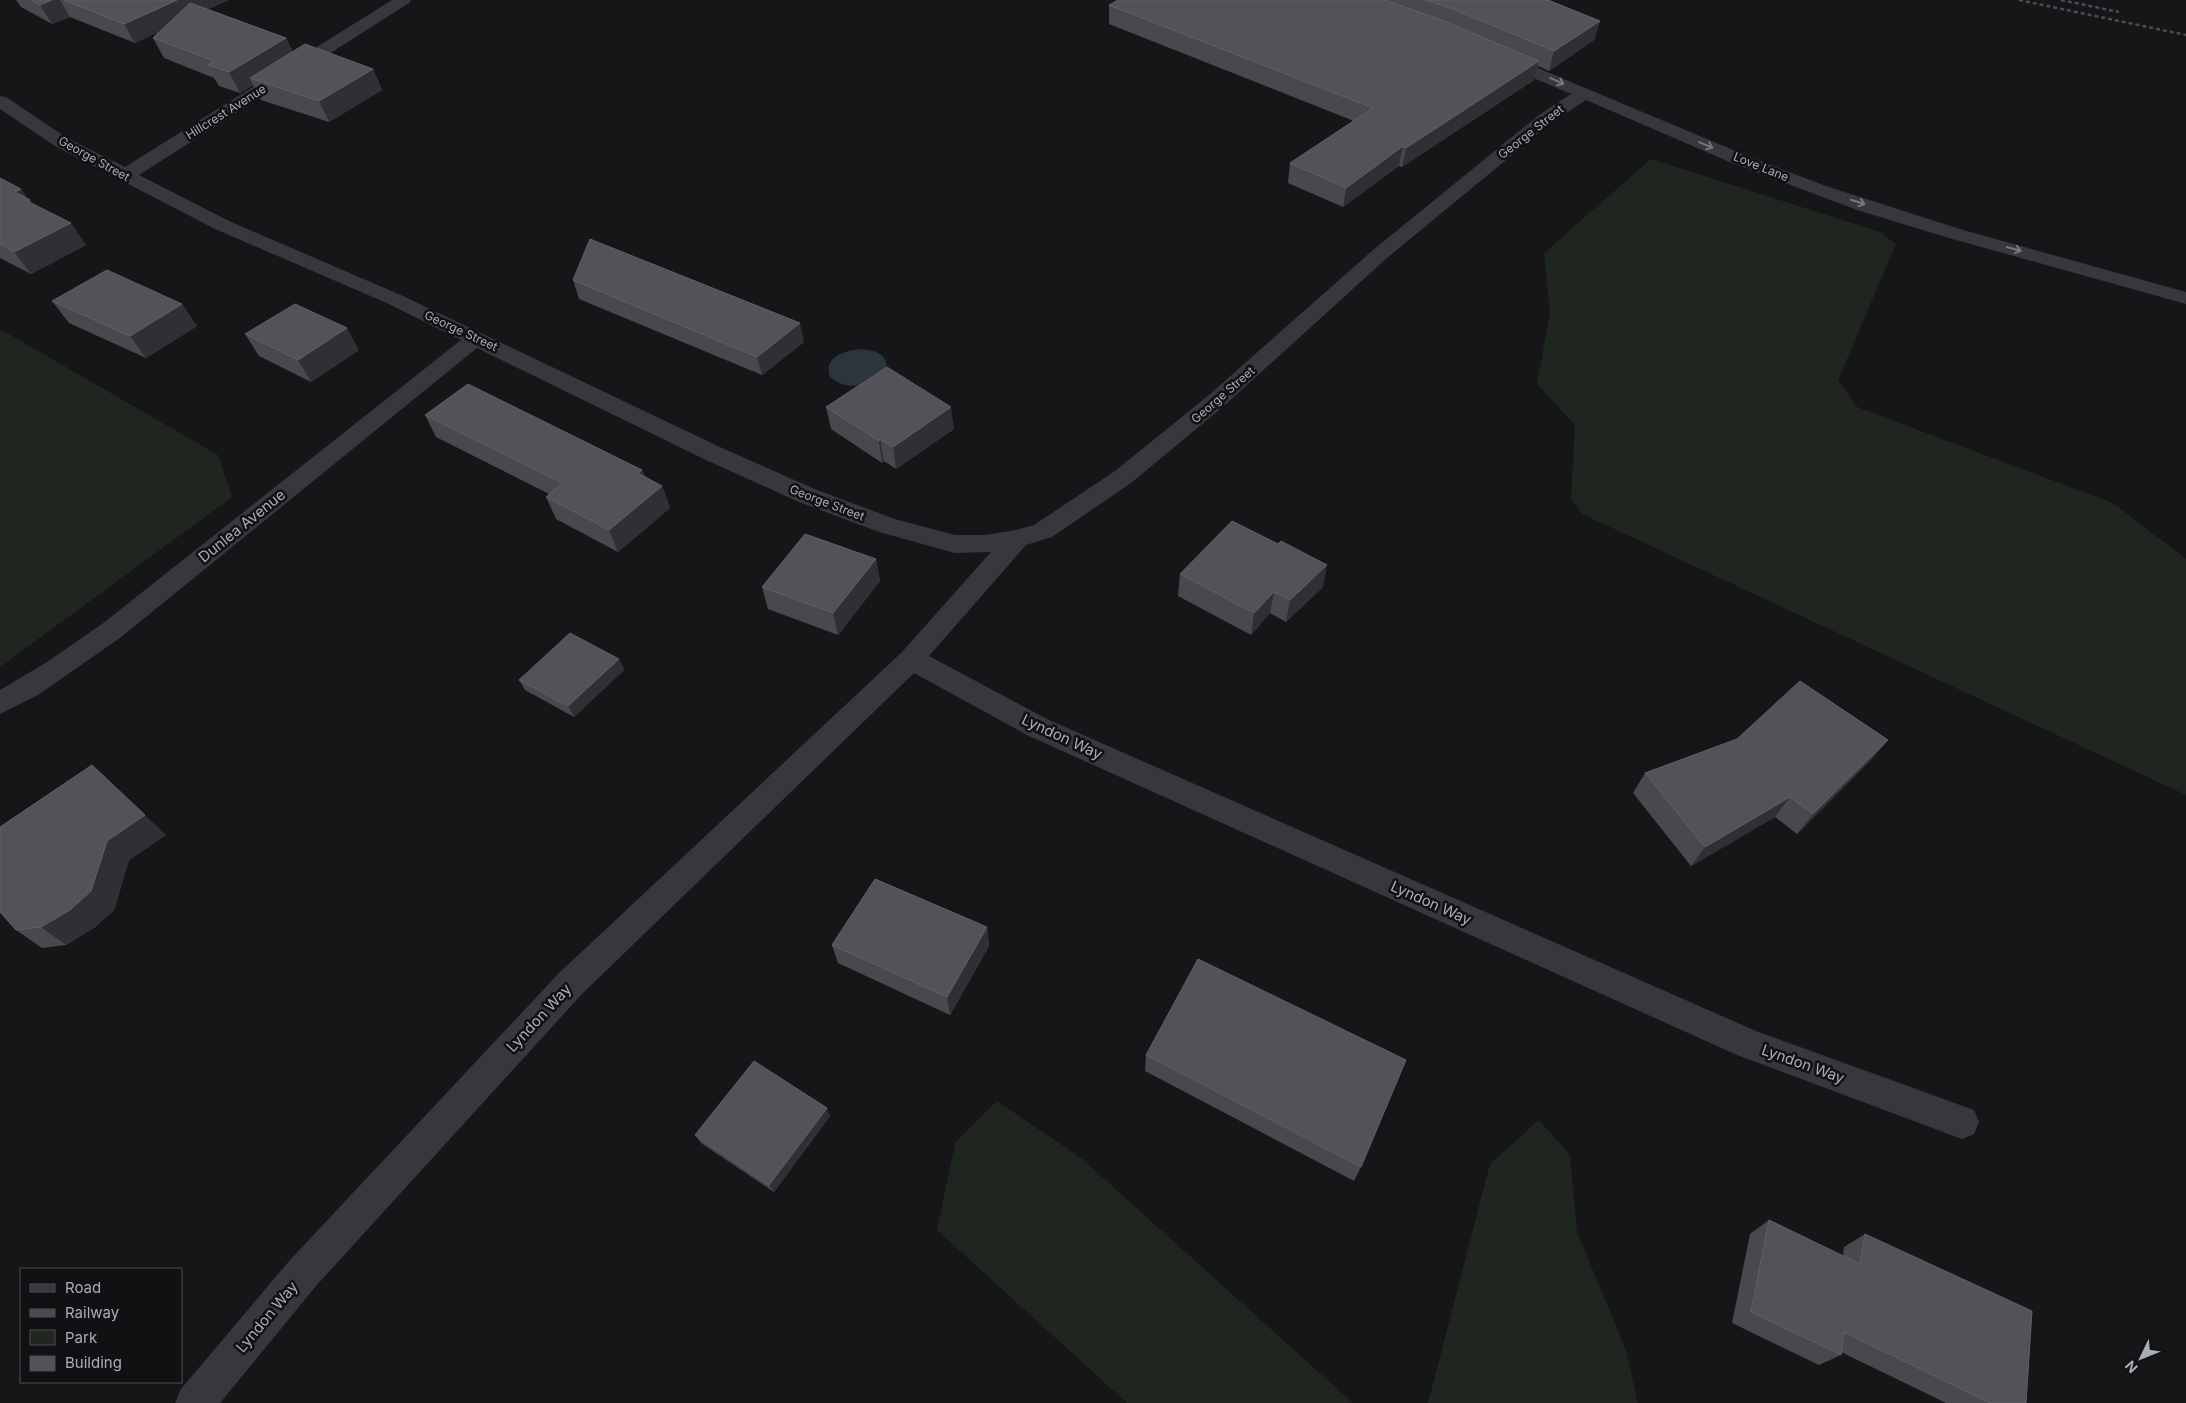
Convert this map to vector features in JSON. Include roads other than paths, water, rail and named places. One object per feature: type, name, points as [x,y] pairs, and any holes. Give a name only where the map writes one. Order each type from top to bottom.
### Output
[{"type":"street","name":"Hillcrest Avenue","points":[[124,176],[403,0]]},
{"type":"street","name":"Love Lane","points":[[1488,52],[1709,147],[1818,190],[2186,298]]},
{"type":"street","name":"George Street","points":[[0,101],[61,142],[222,225],[343,276],[476,338],[723,458],[808,496],[888,526],[955,544],[985,544],[1017,539],[1043,531],[1123,477],[1218,400],[1380,254],[1544,119],[1584,93]]},
{"type":"street","name":"Dunlea Avenue","points":[[0,703],[21,692],[67,662],[141,608],[476,338]]},
{"type":"street","name":"Lyndon Way","points":[[195,1403],[304,1273],[570,984],[911,659],[1017,539]]},
{"type":"street","name":"Lyndon Way","points":[[911,659],[1039,728],[1750,1044],[1962,1122]]},
{"type":"railway","points":[[2019,0],[2186,35]]},
{"type":"railway","points":[[2061,0],[2119,12]]}]
